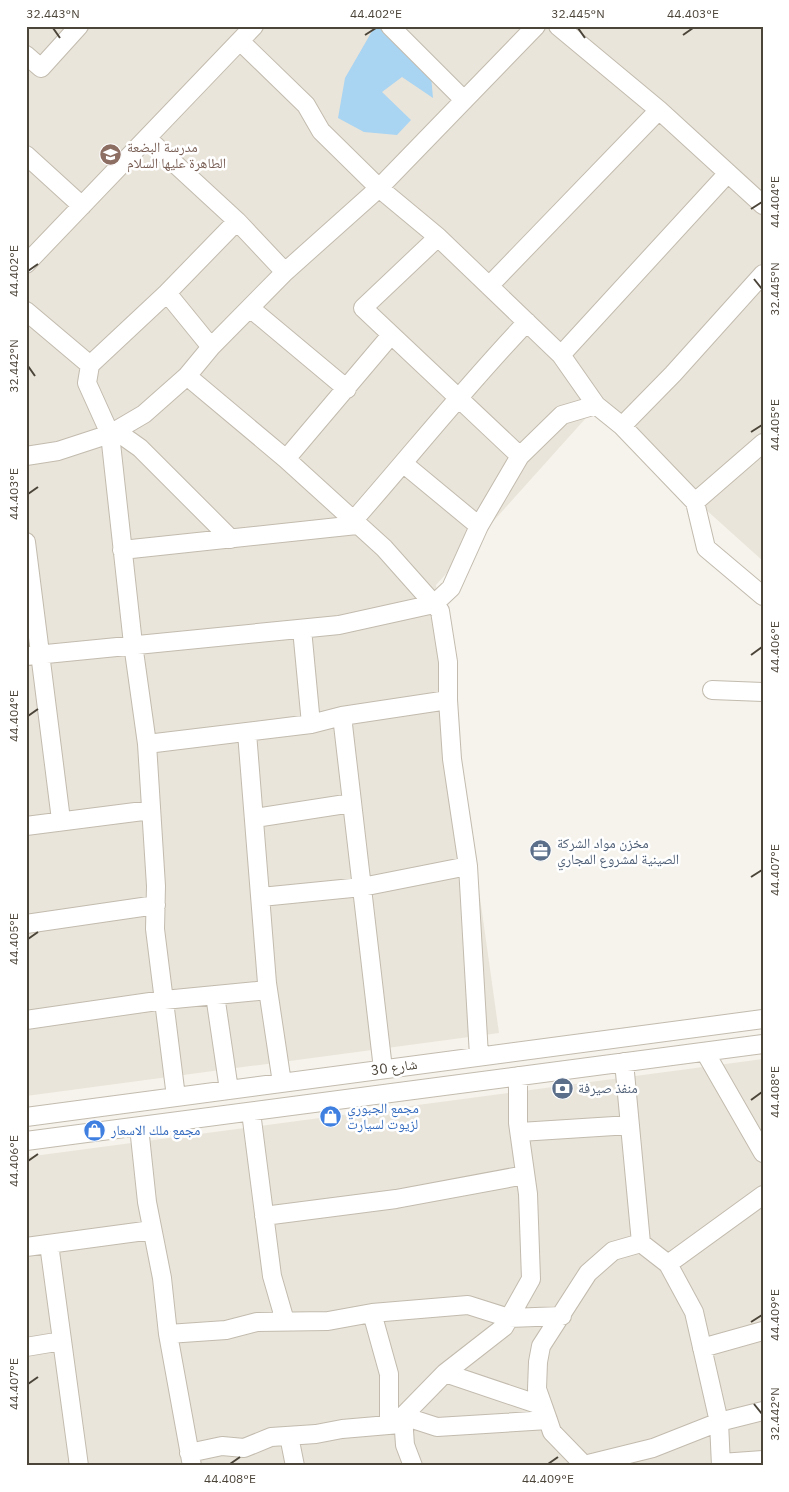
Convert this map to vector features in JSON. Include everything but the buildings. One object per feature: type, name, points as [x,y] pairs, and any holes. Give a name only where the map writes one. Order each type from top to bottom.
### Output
[{"type":"street","points":[[26,55],[41,68],[79,26]]},
{"type":"street","points":[[26,264],[254,26]]},
{"type":"street","points":[[390,26],[464,100]]},
{"type":"street","points":[[26,456],[58,451],[113,433],[144,414],[187,376],[211,347],[285,272],[379,188],[536,26]]},
{"type":"street","points":[[558,26],[659,110],[763,204]]},
{"type":"street","points":[[240,42],[306,105],[321,131],[379,188],[438,237],[561,355],[596,405],[622,426],[695,502],[706,548],[763,596]]},
{"type":"street","points":[[489,286],[659,110]]},
{"type":"street","points":[[147,138],[237,222],[285,272]]},
{"type":"street","points":[[26,155],[82,206]]},
{"type":"street","points":[[561,355],[728,173]]},
{"type":"street","points":[[176,1097],[155,929],[156,905],[147,744],[122,550],[113,433],[86,383],[90,365],[167,293],[237,222]]},
{"type":"street","points":[[438,237],[364,308],[460,397],[520,456]]},
{"type":"street","points":[[622,426],[673,374],[763,274]]},
{"type":"street","points":[[167,293],[211,347]]},
{"type":"street","points":[[250,308],[347,389]]},
{"type":"street","points":[[26,311],[90,365]]},
{"type":"street","points":[[122,550],[231,539],[355,523],[475,377],[527,322]]},
{"type":"street","points":[[286,460],[391,335]]},
{"type":"street","points":[[187,376],[286,460],[384,548],[440,611],[448,662],[448,700],[452,759],[468,866],[479,1056]]},
{"type":"street","points":[[34,655],[338,625],[434,604],[451,588],[479,526],[520,456],[562,415],[596,405]]},
{"type":"street","points":[[113,433],[140,448],[231,539]]},
{"type":"street","points":[[695,502],[763,443]]},
{"type":"street","points":[[404,464],[479,526]]},
{"type":"street","points":[[26,542],[34,655],[61,820]]},
{"type":"street","points":[[302,629],[312,724]]},
{"type":"street","points":[[712,690],[763,692]]},
{"type":"street","points":[[147,744],[312,724],[342,716],[448,700]]},
{"type":"street","points":[[342,716],[383,1069]]},
{"type":"street","points":[[247,733],[268,990],[282,1082]]},
{"type":"street","points":[[255,818],[352,803]]},
{"type":"street","points":[[26,826],[61,820],[151,810]]},
{"type":"street","points":[[261,897],[362,887],[468,866]]},
{"type":"street","points":[[26,924],[156,905]]},
{"type":"street","points":[[26,1020],[164,1000],[268,990]]},
{"type":"street","points":[[215,995],[229,1090]]},
{"type":"street","name":"شارع 30","points":[[26,1117],[763,1019]]},
{"type":"street","name":"شارع 30","points":[[26,1141],[763,1044]]},
{"type":"street","points":[[705,1052],[763,1153]]},
{"type":"street","points":[[624,1062],[641,1243],[668,1264],[694,1312],[719,1422],[721,1464],[763,1460]]},
{"type":"street","points":[[399,1422],[445,1373],[504,1327],[531,1279],[528,1194],[520,1132],[518,1076]]},
{"type":"street","points":[[251,1112],[272,1276],[285,1321]]},
{"type":"street","points":[[520,1132],[630,1125]]},
{"type":"street","points":[[139,1127],[147,1202],[162,1278],[168,1334],[190,1460],[222,1446],[244,1448],[271,1437],[399,1422],[437,1427],[545,1413]]},
{"type":"street","points":[[264,1216],[396,1199],[525,1175]]},
{"type":"street","points":[[668,1264],[763,1195]]},
{"type":"street","points":[[26,1247],[152,1230]]},
{"type":"street","points":[[641,1243],[613,1251],[588,1273],[541,1346],[537,1389],[552,1432],[583,1465],[653,1448],[719,1422],[763,1411]]},
{"type":"street","points":[[48,1244],[80,1466]]},
{"type":"street","points":[[168,1334],[226,1330],[256,1322],[328,1321],[372,1313],[468,1305],[509,1318],[562,1316]]},
{"type":"street","points":[[372,1313],[389,1374],[405,1445],[413,1466]]},
{"type":"street","points":[[702,1348],[763,1331]]},
{"type":"street","points":[[26,1347],[62,1341]]},
{"type":"street","points":[[445,1373],[545,1413]]},
{"type":"street","points":[[290,1436],[294,1466]]},
{"type":"shaded area","points":[[26,26],[763,26],[763,561],[594,409],[436,585],[499,1033],[26,1096]]},
{"type":"shaded area","points":[[763,1059],[763,1466],[26,1466],[26,1157]]},
{"type":"water","points":[[375,26],[386,26],[430,64],[433,98],[402,77],[382,92],[411,120],[397,135],[364,132],[338,118],[345,78]]},
{"type":"place","name":"مدرسة البضعة الطاهرة عليها السلام","points":[[111,155]]},
{"type":"place","name":"مخزن مواد الشركة الصينية لمشروع المجاري","points":[[541,851]]},
{"type":"place","name":"منفذ صيرفة","points":[[562,1088]]},
{"type":"place","name":"مجمع الجبوري لزيوت لسيارت","points":[[331,1116]]},
{"type":"place","name":"مجمع ملك الاسعار","points":[[95,1130]]}]
